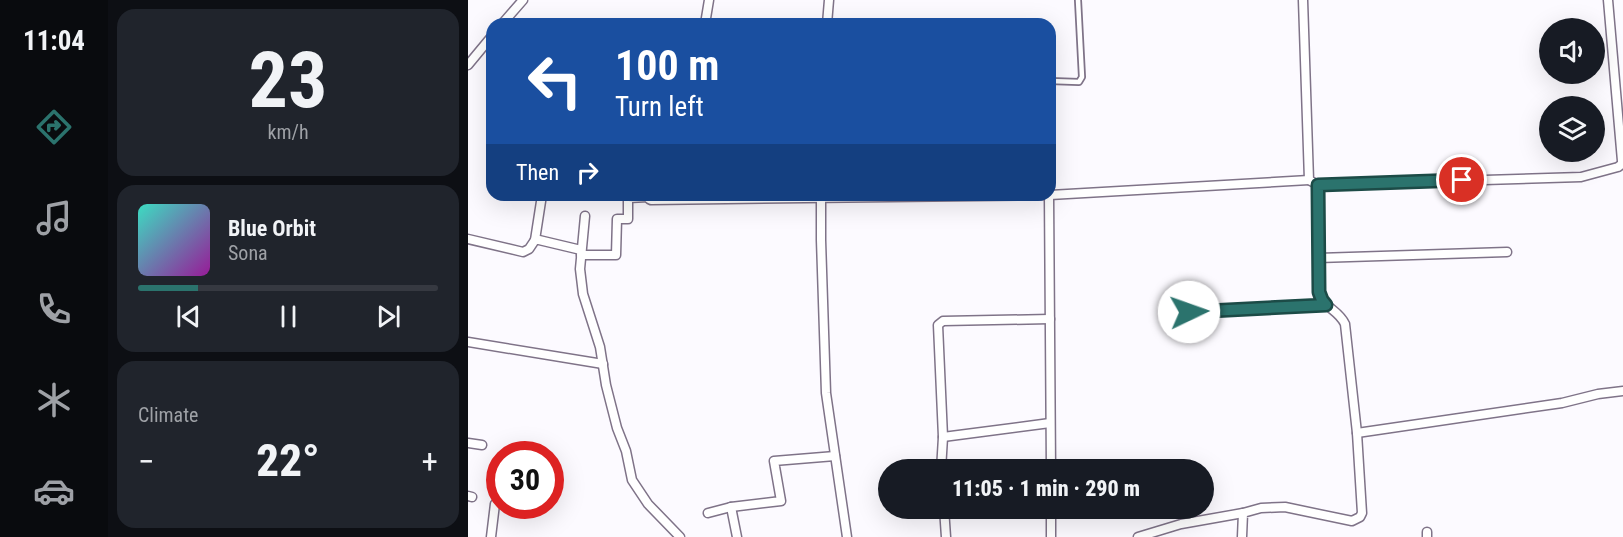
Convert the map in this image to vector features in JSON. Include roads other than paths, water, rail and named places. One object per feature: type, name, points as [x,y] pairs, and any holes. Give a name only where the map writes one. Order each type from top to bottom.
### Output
[{"type":"street","points":[[507,18],[523,0]]},
{"type":"street","points":[[706,18],[709,0]]},
{"type":"street","points":[[828,18],[829,0]]},
{"type":"street","points":[[1303,0],[1309,180]]},
{"type":"street","points":[[1056,195],[1309,180],[1318,185],[1581,177],[1622,165],[1608,0]]},
{"type":"street","points":[[468,65],[486,43]]},
{"type":"street","points":[[1138,537],[1153,535],[1181,524],[1261,508],[1293,507],[1352,521],[1360,518],[1362,513],[1357,433],[1345,324],[1340,314],[1326,305],[1319,292],[1318,185]]},
{"type":"street","points":[[468,239],[524,252],[535,240],[541,201]]},
{"type":"street","points":[[535,240],[581,253],[616,255],[617,219],[628,219],[628,201]]},
{"type":"street","points":[[821,201],[826,393],[847,537]]},
{"type":"street","points":[[1049,201],[1051,459]]},
{"type":"street","points":[[585,216],[580,269],[583,294],[632,480],[648,504],[680,537]]},
{"type":"street","points":[[1318,258],[1507,252]]},
{"type":"street","points":[[1189,312],[1326,305]]},
{"type":"street","points":[[942,459],[940,322],[1050,319]]},
{"type":"street","points":[[468,342],[603,364]]},
{"type":"street","points":[[1357,433],[1562,403],[1598,394],[1623,391]]},
{"type":"street","points":[[943,437],[1050,423]]},
{"type":"street","points":[[468,443],[482,445]]},
{"type":"street","points":[[708,513],[731,507],[781,501],[774,461],[835,456]]},
{"type":"street","points":[[731,507],[737,537]]},
{"type":"street","points":[[1242,537],[1244,513]]},
{"type":"street","points":[[491,537],[493,519]]},
{"type":"street","points":[[945,519],[946,537]]},
{"type":"street","points":[[1051,519],[1051,537]]},
{"type":"lane","points":[[1056,81],[1075,83],[1079,82],[1082,77],[1078,0]]}]
